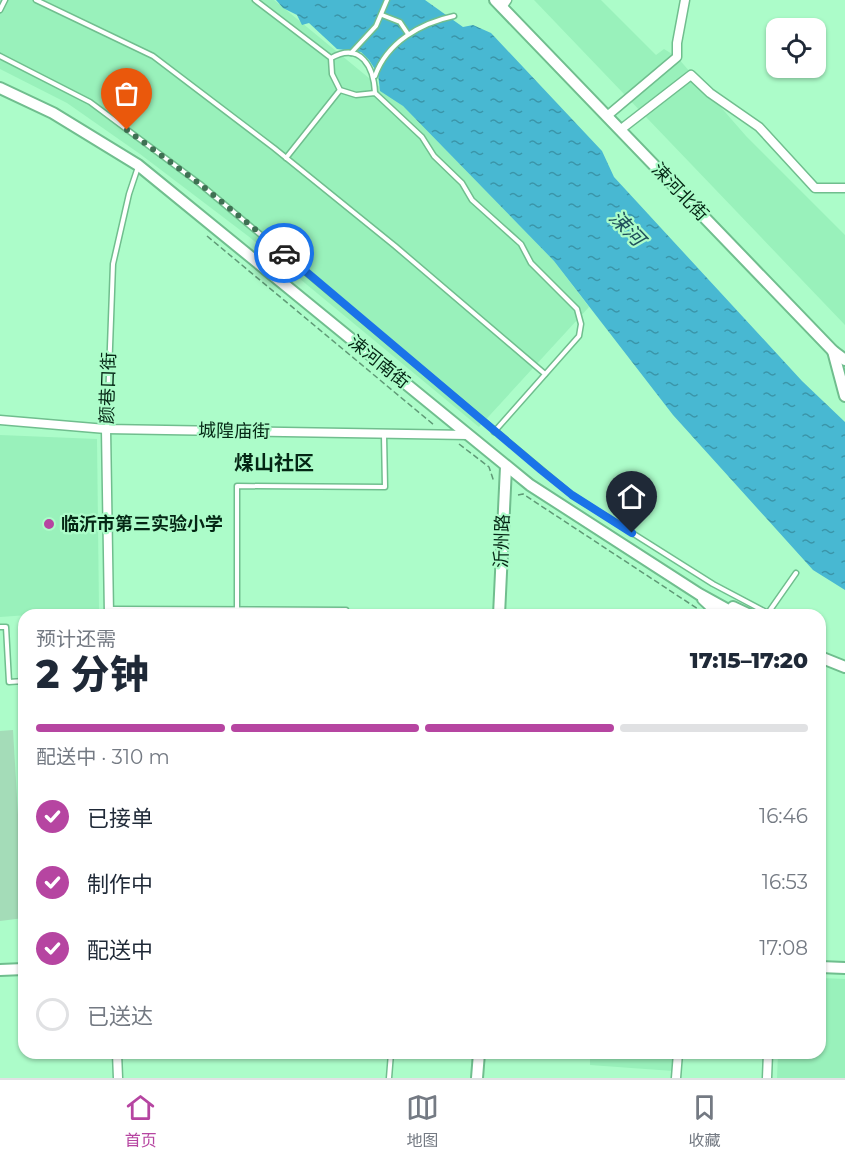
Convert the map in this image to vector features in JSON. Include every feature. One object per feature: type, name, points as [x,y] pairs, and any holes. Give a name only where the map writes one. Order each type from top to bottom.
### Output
[{"type":"main road","name":"涑河北街","points":[[501,2],[620,130],[833,351],[845,396]]},
{"type":"main road","name":"涑河南街","points":[[0,88],[86,131],[138,165],[530,485],[699,594],[726,609]]},
{"type":"main road","points":[[833,351],[845,360]]},
{"type":"main road","name":"沂州路","points":[[499,609],[506,466]]},
{"type":"main road","points":[[699,594],[712,609]]},
{"type":"main road","points":[[699,594],[738,609]]},
{"type":"main road","points":[[826,652],[845,660]]},
{"type":"main road","points":[[826,660],[845,669]]},
{"type":"main road","points":[[826,663],[845,669]]},
{"type":"main road","points":[[826,967],[845,968]]},
{"type":"main road","points":[[0,970],[18,969]]},
{"type":"main road","points":[[477,1078],[479,1059]]},
{"type":"street","points":[[607,116],[677,57],[677,44],[685,0]]},
{"type":"street","points":[[620,130],[691,75],[710,93],[759,127],[815,188],[845,188]]},
{"type":"street","name":"城隍庙街","points":[[0,420],[106,429],[468,435]]},
{"type":"street","name":"颜巷口街","points":[[106,429],[109,609]]},
{"type":"street","points":[[117,1059],[118,1078]]},
{"type":"street","points":[[676,1078],[678,1059]]},
{"type":"street","points":[[767,1078],[768,1059]]},
{"type":"lane","points":[[0,10],[5,0]]},
{"type":"lane","points":[[36,0],[153,56],[286,158],[395,246],[545,374]]},
{"type":"lane","points":[[255,0],[331,58],[351,54],[362,58],[375,76]]},
{"type":"lane","points":[[351,54],[364,41],[382,15],[387,0]]},
{"type":"lane","points":[[382,15],[400,22],[408,34]]},
{"type":"lane","points":[[454,16],[427,23],[408,34],[385,57],[375,76],[375,93],[422,137],[434,156],[462,183],[472,200],[521,244],[531,263],[577,309],[581,324],[579,336],[494,432]]},
{"type":"lane","points":[[0,56],[90,102],[200,184],[572,495],[713,584],[760,609]]},
{"type":"lane","points":[[331,58],[332,74],[340,90],[356,95],[375,93]]},
{"type":"lane","points":[[286,158],[340,90]]},
{"type":"lane","name":"颜巷口街","points":[[106,429],[113,264],[138,165]]},
{"type":"lane","points":[[237,609],[237,486],[385,487],[384,434]]},
{"type":"lane","points":[[771,609],[796,573]]},
{"type":"lane","points":[[0,627],[6,627],[9,682],[18,681]]},
{"type":"lane","points":[[389,1078],[391,1059]]},
{"type":"path","points":[[208,236],[446,435],[489,466],[494,482]]},
{"type":"path","points":[[518,495],[523,494],[697,609]]},
{"type":"shaded area","points":[[0,0],[274,0],[403,106],[554,261],[589,307],[479,427],[248,236],[140,154],[67,103],[0,69]]},
{"type":"shaded area","points":[[534,0],[601,0],[656,55],[664,49],[677,57],[746,136],[845,235],[845,325]]},
{"type":"shaded area","name":"临沂市第三实验小学","points":[[0,435],[97,439],[99,609],[18,609],[18,616],[0,617]]},
{"type":"shaded area","points":[[13,730],[18,815],[18,919],[0,921],[0,731]]},
{"type":"shaded area","points":[[826,978],[845,979],[845,1078],[777,1078],[778,1059],[826,1059]]},
{"type":"shaded area","points":[[590,1059],[674,1059],[673,1071],[590,1065]]},
{"type":"water","name":"涑河","points":[[276,0],[425,0],[463,27],[473,25],[491,33],[602,151],[614,177],[802,381],[845,422],[845,590],[813,570],[673,415],[554,261],[403,106],[380,91],[378,74],[369,60],[361,52],[337,49],[309,23],[302,25],[297,15],[283,8]]},
{"type":"way so far","points":[[127,130],[200,184],[284,253]]},
{"type":"place","name":"临沂市第三实验小学","points":[[49,524]]},
{"type":"district","name":"煤山社区","points":[[274,463]]},
{"type":"route","points":[[284,253],[494,432],[572,495],[632,533]]}]
